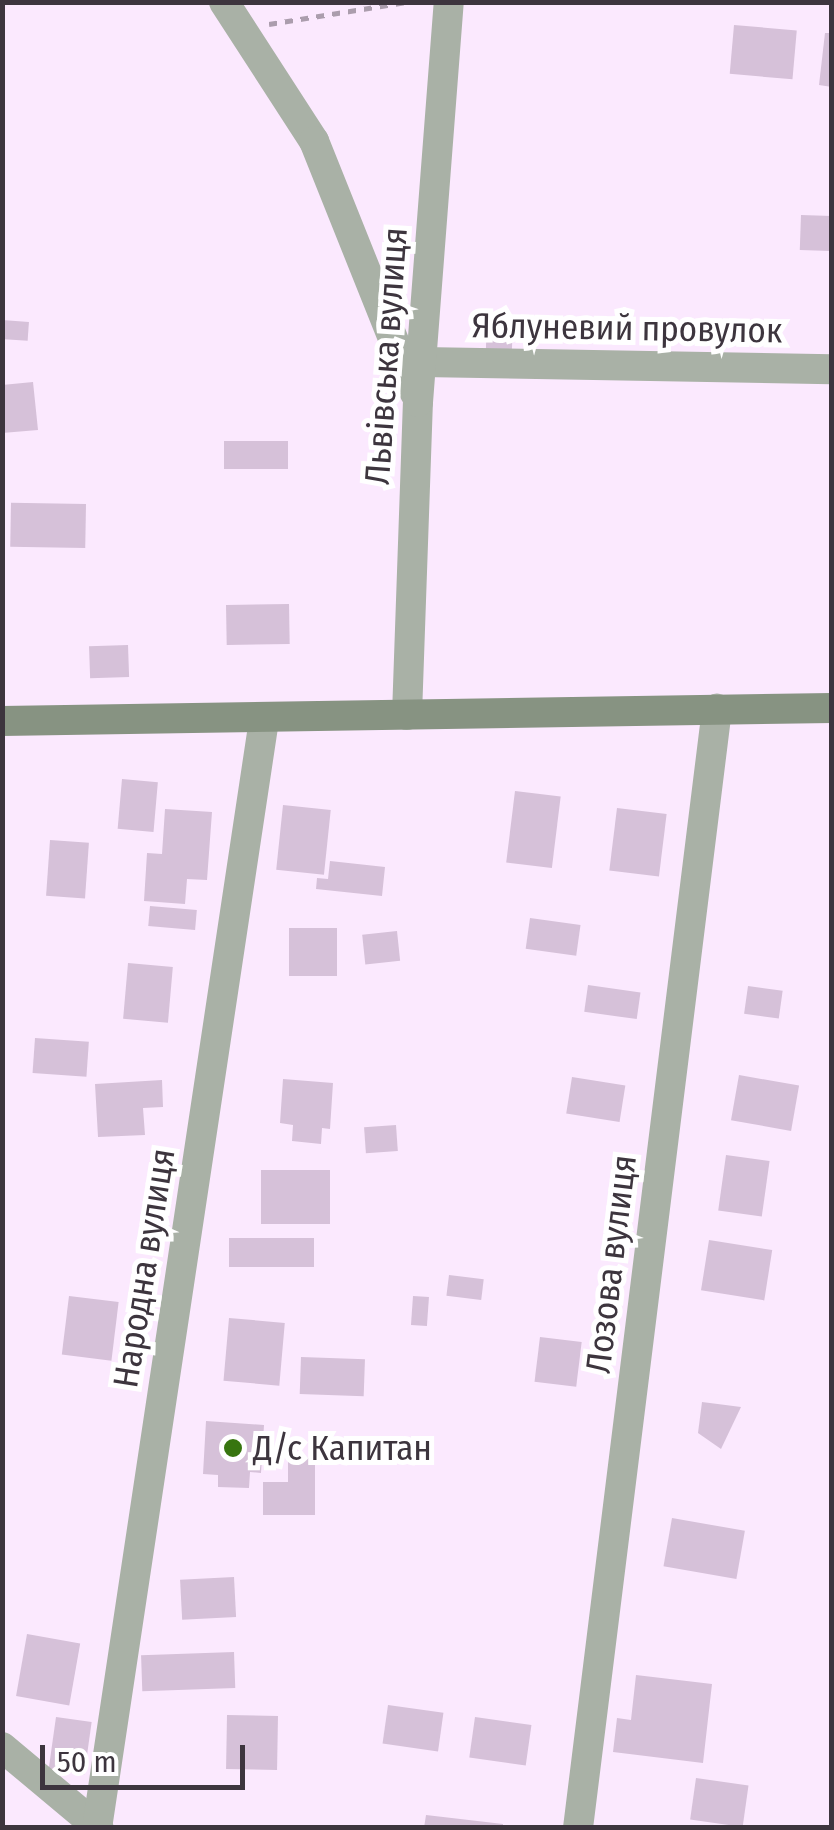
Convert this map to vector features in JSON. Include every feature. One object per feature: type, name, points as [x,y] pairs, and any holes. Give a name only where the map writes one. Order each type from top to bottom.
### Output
[{"type":"street","name":"Львівська вулиця","points":[[406,715],[418,402],[449,2]]},
{"type":"street","points":[[232,13],[314,141],[418,402]]},
{"type":"street","name":"Яблуневий провулок","points":[[422,362],[832,369]]},
{"type":"street","points":[[2,721],[264,720],[832,708]]},
{"type":"street","name":"Лозова вулиця","points":[[578,1828],[718,709]]},
{"type":"street","name":"Народна вулиця","points":[[98,1827],[264,720]]},
{"type":"street","points":[[2,1747],[98,1827]]},
{"type":"path","points":[[232,13],[406,2]]},
{"type":"building","points":[[734,25],[797,30],[792,79],[730,74]]},
{"type":"building","points":[[825,33],[832,33],[832,87],[819,85]]},
{"type":"building","points":[[801,215],[832,216],[831,251],[800,250]]},
{"type":"building","points":[[487,318],[513,319],[512,352],[486,351]]},
{"type":"building","points":[[2,320],[29,322],[28,341],[2,339]]},
{"type":"building","points":[[33,382],[38,430],[2,433],[2,385]]},
{"type":"building","points":[[224,441],[288,441],[288,469],[224,469]]},
{"type":"building","points":[[11,503],[86,504],[85,548],[10,547]]},
{"type":"building","points":[[289,604],[290,644],[227,645],[226,605]]},
{"type":"building","points":[[128,645],[129,677],[90,678],[89,646]]},
{"type":"building","points":[[122,779],[158,782],[154,832],[118,829]]},
{"type":"building","points":[[515,791],[561,797],[552,868],[506,862]]},
{"type":"building","points":[[283,805],[331,810],[324,875],[276,870]]},
{"type":"building","points":[[617,808],[667,814],[659,877],[609,871]]},
{"type":"building","points":[[165,809],[212,812],[207,880],[187,879],[185,904],[144,901],[147,853],[162,854]]},
{"type":"building","points":[[50,840],[89,843],[85,899],[46,896]]},
{"type":"building","points":[[330,861],[385,867],[382,896],[316,889],[317,878],[328,879]]},
{"type":"building","points":[[150,906],[197,910],[195,930],[148,926]]},
{"type":"building","points":[[530,918],[581,925],[576,956],[526,949]]},
{"type":"building","points":[[289,928],[337,928],[337,976],[289,976]]},
{"type":"building","points":[[397,931],[400,961],[365,964],[362,935]]},
{"type":"building","points":[[128,963],[173,967],[168,1023],[123,1019]]},
{"type":"building","points":[[588,985],[640,992],[637,1019],[584,1012]]},
{"type":"building","points":[[748,986],[783,991],[779,1019],[744,1014]]},
{"type":"building","points":[[35,1038],[89,1042],[86,1077],[33,1073]]},
{"type":"building","points":[[739,1075],[799,1086],[791,1131],[731,1120]]},
{"type":"building","points":[[572,1077],[625,1085],[620,1122],[566,1114]]},
{"type":"building","points":[[283,1079],[333,1083],[330,1129],[322,1128],[321,1144],[292,1141],[293,1125],[280,1123]]},
{"type":"building","points":[[162,1080],[163,1107],[143,1108],[145,1135],[98,1137],[95,1084]]},
{"type":"building","points":[[396,1125],[398,1151],[366,1153],[364,1127]]},
{"type":"building","points":[[726,1155],[770,1161],[762,1217],[718,1210]]},
{"type":"building","points":[[261,1170],[330,1170],[330,1224],[261,1224]]},
{"type":"building","points":[[229,1238],[314,1238],[314,1267],[229,1267]]},
{"type":"building","points":[[709,1240],[772,1250],[764,1300],[701,1290]]},
{"type":"building","points":[[449,1275],[484,1279],[481,1300],[446,1296]]},
{"type":"building","points":[[69,1296],[119,1302],[111,1361],[62,1355]]},
{"type":"building","points":[[413,1296],[429,1297],[427,1326],[411,1325]]},
{"type":"building","points":[[229,1318],[285,1323],[279,1386],[224,1381]]},
{"type":"building","points":[[540,1337],[582,1342],[576,1387],[535,1382]]},
{"type":"building","points":[[301,1357],[365,1359],[364,1396],[300,1394]]},
{"type":"building","points":[[702,1402],[741,1407],[721,1449],[698,1433]]},
{"type":"building","name":"Д/с Капитан","points":[[206,1421],[264,1425],[261,1473],[250,1472],[249,1488],[218,1487],[218,1475],[203,1474]]},
{"type":"building","points":[[288,1458],[315,1458],[315,1515],[263,1515],[263,1482],[288,1482]]},
{"type":"building","points":[[672,1518],[745,1531],[736,1579],[663,1566]]},
{"type":"building","points":[[234,1577],[236,1617],[182,1620],[180,1580]]},
{"type":"building","points":[[27,1634],[80,1643],[69,1705],[16,1696]]},
{"type":"building","points":[[234,1652],[235,1688],[142,1691],[141,1655]]},
{"type":"building","points":[[636,1675],[712,1684],[703,1763],[613,1752],[617,1718],[631,1720]]},
{"type":"building","points":[[388,1705],[443,1713],[438,1751],[383,1744]]},
{"type":"building","points":[[227,1715],[278,1716],[277,1770],[226,1769]]},
{"type":"building","points":[[56,1717],[92,1722],[84,1774],[49,1769]]},
{"type":"building","points":[[475,1717],[531,1725],[526,1766],[469,1758]]},
{"type":"building","points":[[696,1778],[748,1785],[743,1827],[690,1820]]},
{"type":"building","points":[[426,1815],[503,1824],[503,1828],[424,1828]]},
{"type":"place","name":"Д/с Капитан","points":[[233,1448]]}]
